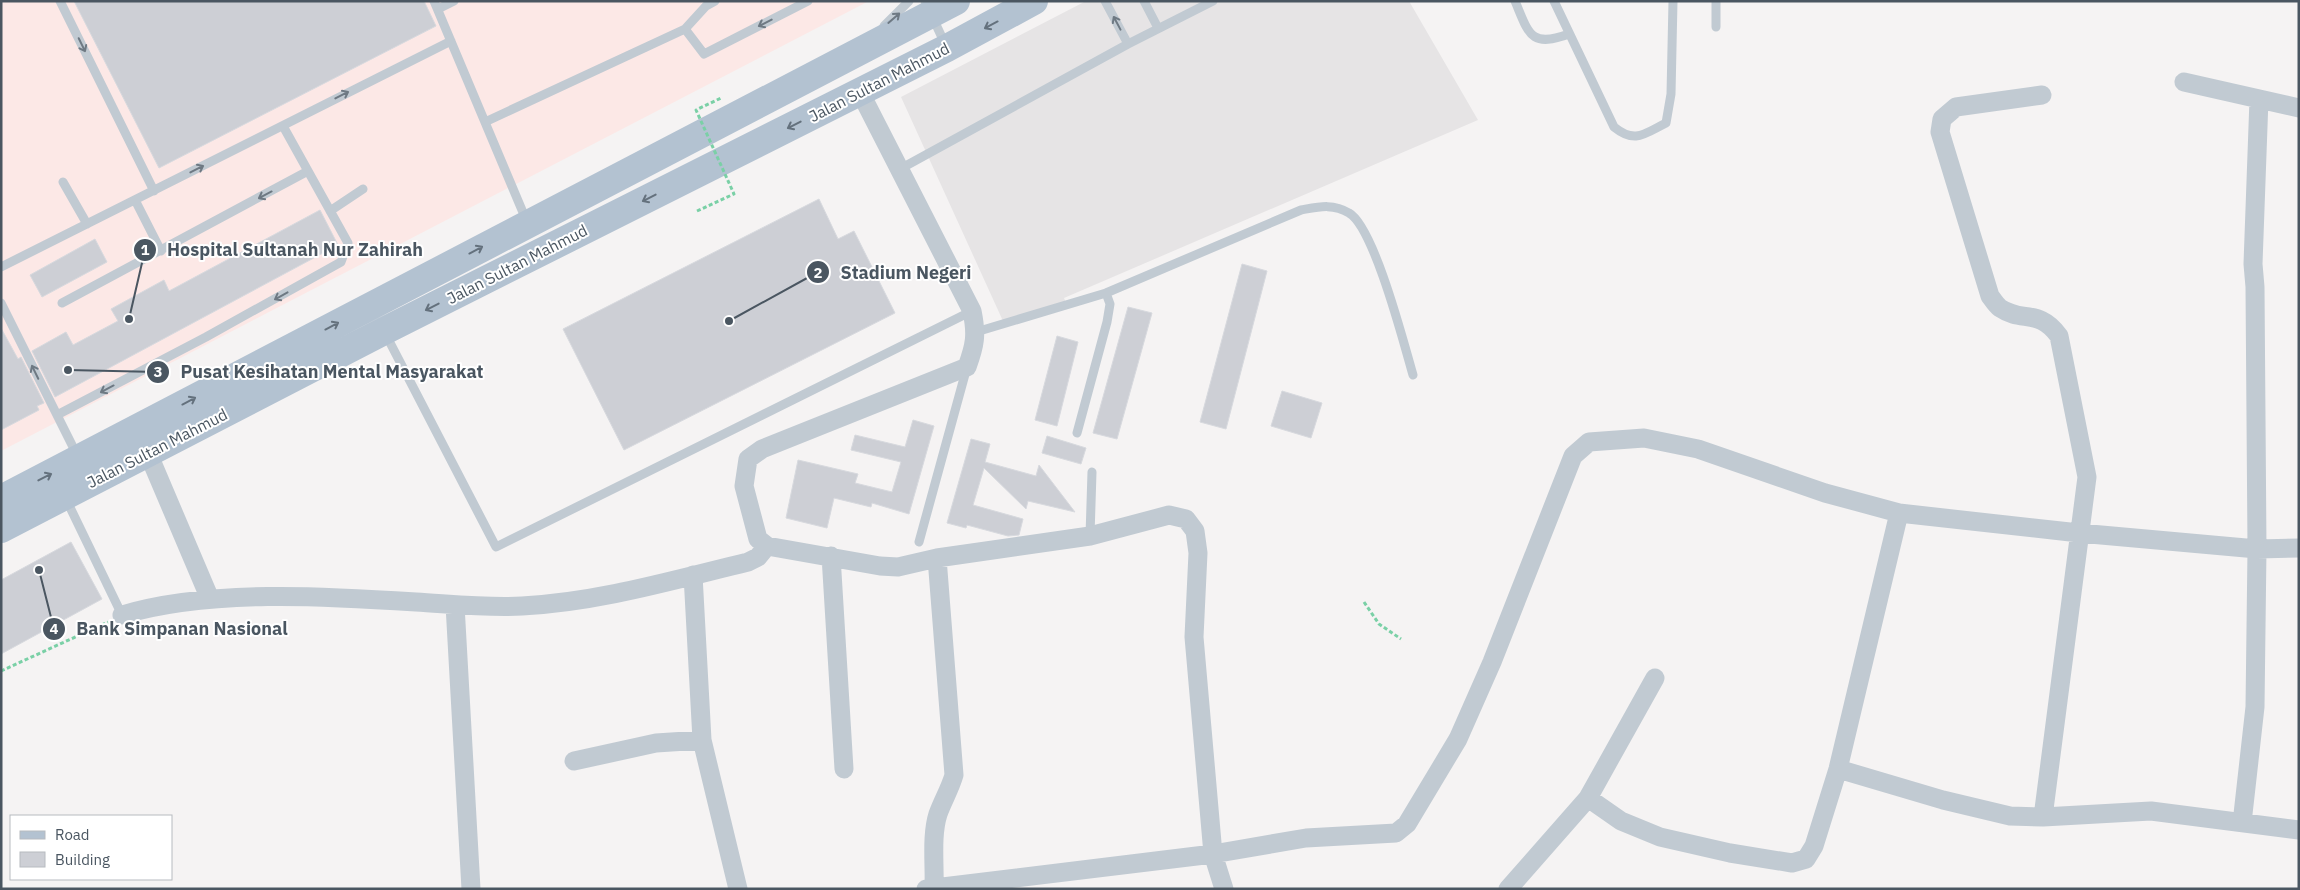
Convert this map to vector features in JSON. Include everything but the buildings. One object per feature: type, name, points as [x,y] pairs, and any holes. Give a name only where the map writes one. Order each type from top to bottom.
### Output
[{"type":"main road","name":"Jalan Sultan Mahmud","points":[[1,499],[850,56],[922,6],[956,1]]},
{"type":"main road","name":"Jalan Sultan Mahmud","points":[[1,529],[384,331],[947,48],[1034,1]]},
{"type":"street","points":[[2184,82],[2299,108]]},
{"type":"street","points":[[860,92],[972,311],[976,332],[975,346],[968,367],[762,449],[748,459],[744,486],[758,539],[766,546],[880,566],[898,567],[936,558],[1090,536],[1169,515],[1186,519],[1194,531],[1198,553],[1194,637],[1213,854],[1224,889]]},
{"type":"street","points":[[2042,95],[1956,107],[1942,119],[1940,132],[1990,296],[1998,308],[2037,318],[2051,324],[2059,336],[2087,477],[2043,817]]},
{"type":"street","points":[[2242,823],[2255,707],[2257,549],[2255,287],[2252,264],[2259,99]]},
{"type":"street","points":[[936,558],[954,775],[951,789],[938,813],[929,888],[965,886],[1213,854],[1306,838],[1396,833],[1407,824],[1458,739],[1492,662],[1574,456],[1588,442],[1644,438],[1698,448],[1825,493],[1899,513],[2079,533],[2257,549],[2299,548]]},
{"type":"street","points":[[148,453],[210,599]]},
{"type":"street","points":[[1588,798],[1621,821],[1660,838],[1730,853],[1792,863],[1806,859],[1814,846],[1838,769],[1899,513]]},
{"type":"street","points":[[122,615],[210,599],[325,597],[455,605],[521,606],[602,597],[748,562],[758,557],[766,546]]},
{"type":"street","points":[[831,556],[844,769]]},
{"type":"street","points":[[693,575],[702,740],[738,889]]},
{"type":"street","points":[[455,605],[471,889]]},
{"type":"street","points":[[1508,889],[1588,798],[1655,678]]},
{"type":"street","points":[[574,761],[656,743],[702,740]]},
{"type":"street","points":[[1838,769],[1984,811],[2010,816],[2043,817],[2151,811],[2299,830]]},
{"type":"lane","points":[[60,1],[154,191]]},
{"type":"lane","points":[[454,1],[436,5],[528,223]]},
{"type":"lane","points":[[485,122],[685,29],[706,6],[715,1]]},
{"type":"lane","points":[[685,29],[704,54],[808,1]]},
{"type":"lane","points":[[1105,1],[1128,44]]},
{"type":"lane","points":[[1144,1],[1158,28]]},
{"type":"lane","points":[[900,169],[1128,44],[1213,1]]},
{"type":"lane","points":[[1515,1],[1528,32],[1542,41],[1569,34]]},
{"type":"lane","points":[[1554,1],[1614,127],[1625,136],[1639,137],[1666,122],[1672,94],[1673,1]]},
{"type":"lane","points":[[1716,1],[1716,28]]},
{"type":"lane","points":[[922,6],[947,48]]},
{"type":"lane","points":[[1,267],[451,41]]},
{"type":"lane","points":[[57,415],[206,337],[340,262],[348,243],[282,126]]},
{"type":"lane","points":[[62,303],[308,172]]},
{"type":"lane","points":[[63,182],[87,224]]},
{"type":"lane","points":[[330,211],[363,189]]},
{"type":"lane","points":[[135,200],[161,251]]},
{"type":"lane","points":[[976,332],[1106,293],[1301,210],[1325,206],[1339,208],[1351,214],[1359,222],[1379,265],[1413,375]]},
{"type":"lane","points":[[1077,433],[1108,322],[1110,304],[1106,293]]},
{"type":"lane","points":[[1,303],[79,459]]},
{"type":"lane","points":[[384,331],[496,547],[972,311]]},
{"type":"lane","points":[[919,542],[968,367]]},
{"type":"lane","points":[[1090,536],[1092,472]]},
{"type":"lane","points":[[65,496],[122,615]]},
{"type":"path","points":[[697,211],[734,194],[696,110],[720,98]]},
{"type":"path","points":[[1364,602],[1379,624],[1401,639]]},
{"type":"path","points":[[1,671],[122,615]]},
{"type":"shaded area","points":[[1,1],[869,1],[1,451]]},
{"type":"shaded area","points":[[1086,1],[1409,1],[1478,120],[1064,298],[1066,303],[1003,321],[901,97]]},
{"type":"place","name":"Hospital Sultanah Nur Zahirah","points":[[129,319]]},
{"type":"place","name":"Stadium Negeri","points":[[729,321]]},
{"type":"place","name":"Pusat Kesihatan Mental Masyarakat","points":[[68,370]]},
{"type":"place","name":"Bank Simpanan Nasional","points":[[39,570]]}]
